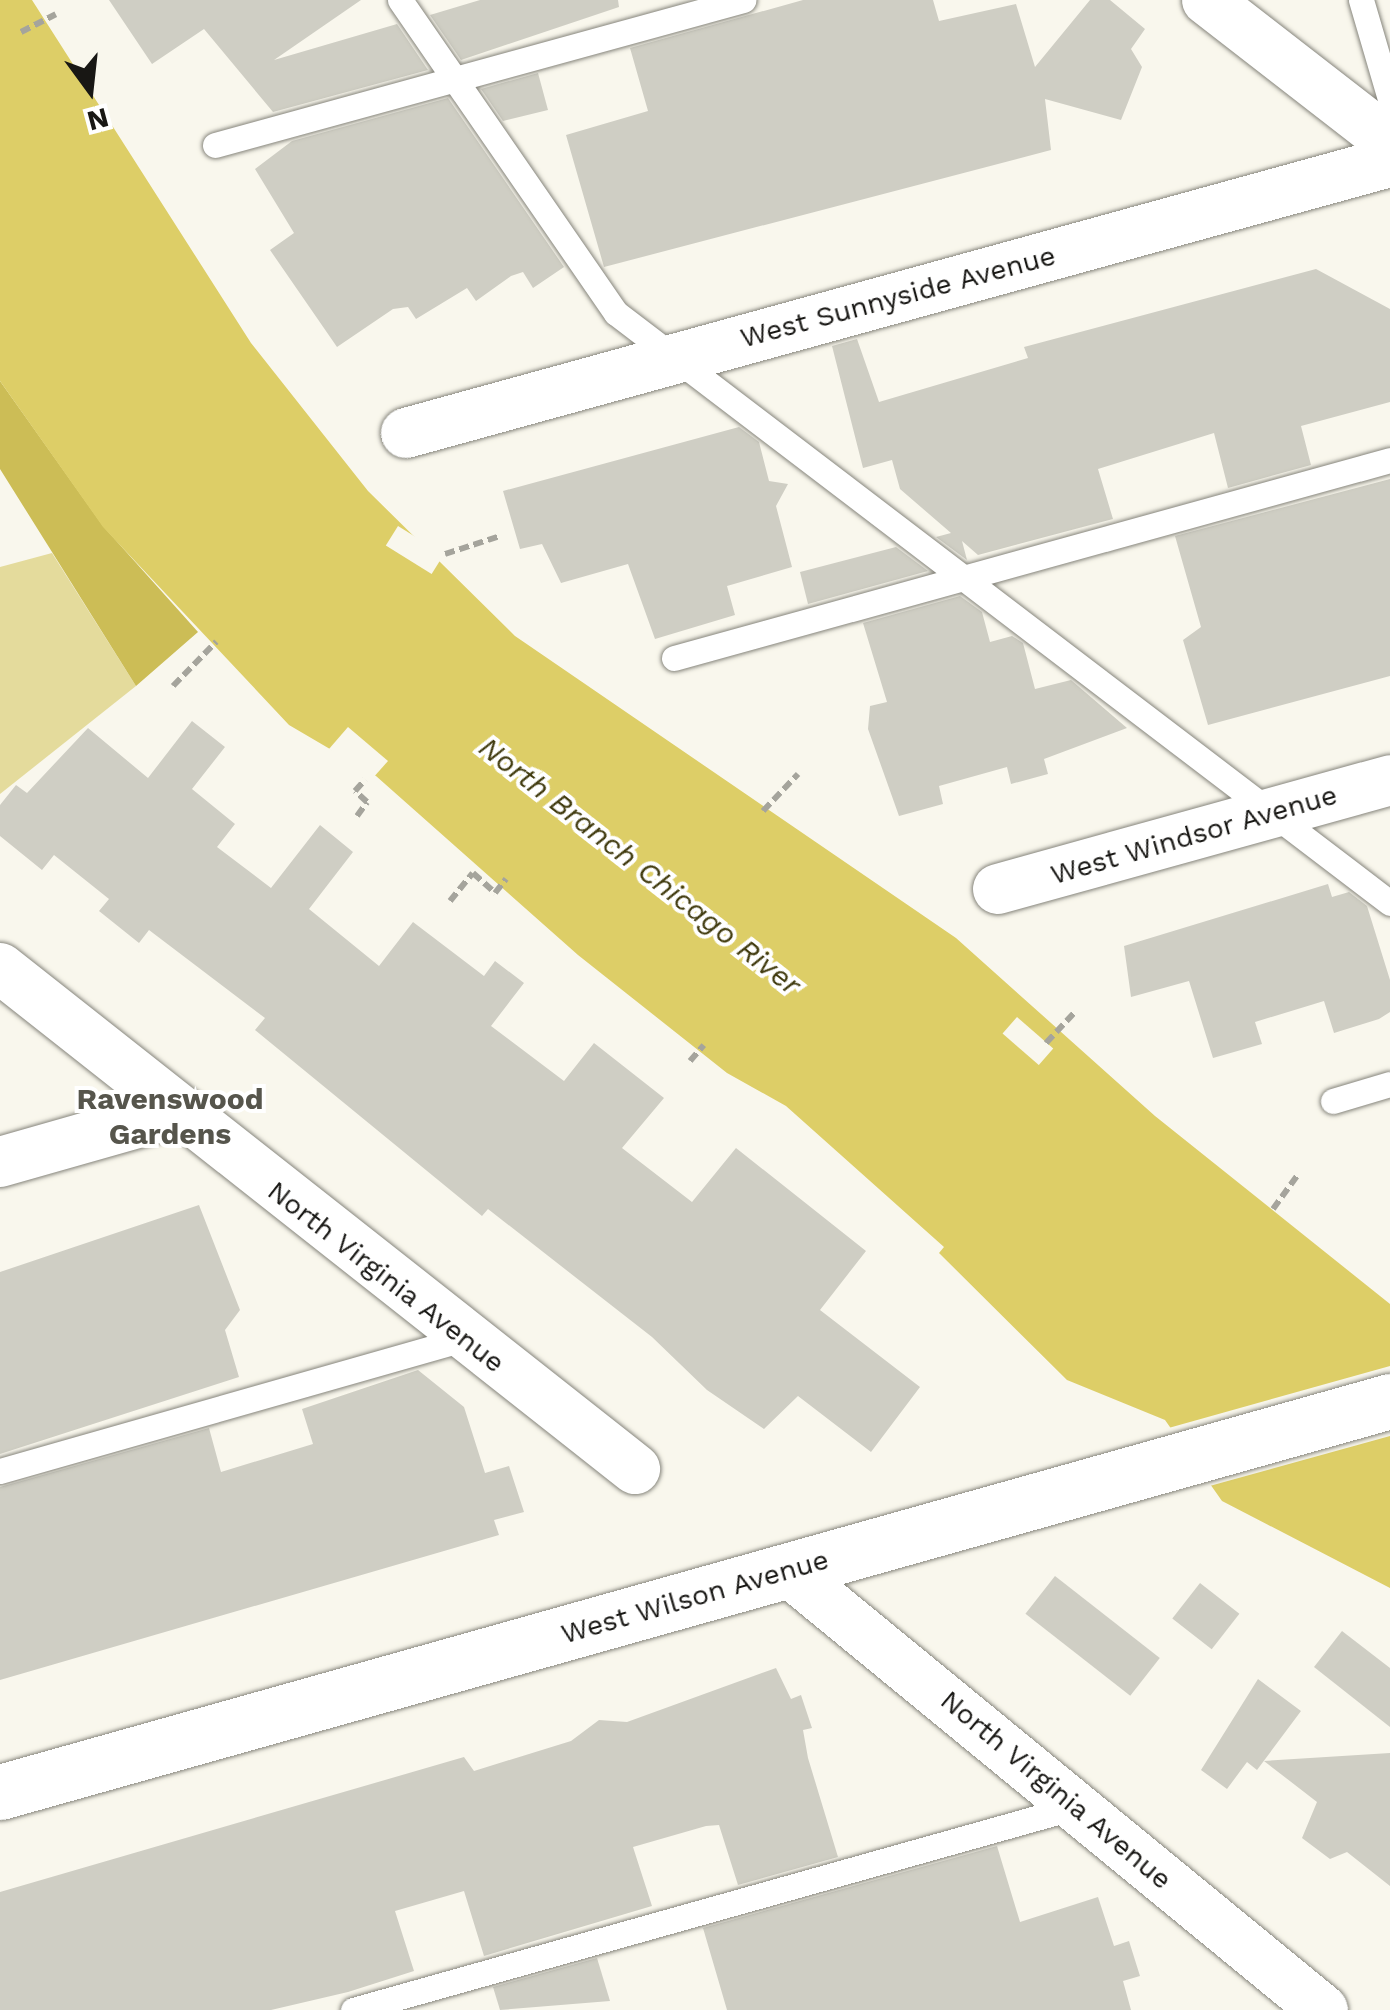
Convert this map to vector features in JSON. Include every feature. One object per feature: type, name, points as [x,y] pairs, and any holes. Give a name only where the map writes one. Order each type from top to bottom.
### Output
[{"type":"street","points":[[1207,0],[1390,142]]},
{"type":"street","name":"West Sunnyside Avenue","points":[[406,433],[1390,162]]},
{"type":"street","name":"West Windsor Avenue","points":[[998,889],[1390,780]]},
{"type":"street","name":"North Virginia Avenue","points":[[0,968],[462,1339],[635,1469]]},
{"type":"street","points":[[0,1162],[176,1112]]},
{"type":"street","name":"West Wilson Avenue","points":[[0,1792],[1390,1402]]},
{"type":"street","name":"North Virginia Avenue","points":[[788,1570],[1323,2010]]},
{"type":"lane","points":[[400,0],[616,313],[968,577],[1390,903]]},
{"type":"lane","points":[[215,146],[742,0]]},
{"type":"lane","points":[[1361,0],[1390,99]]},
{"type":"lane","points":[[674,658],[1390,460]]},
{"type":"lane","points":[[1332,1100],[1390,1084]]},
{"type":"lane","points":[[0,1471],[462,1339]]},
{"type":"lane","points":[[353,2010],[1076,1806]]},
{"type":"path","points":[[21,32],[56,14]]},
{"type":"path","points":[[446,554],[500,536]]},
{"type":"path","points":[[172,686],[216,642]]},
{"type":"path","points":[[764,811],[798,774]]},
{"type":"path","points":[[356,816],[367,802],[355,790],[365,780]]},
{"type":"path","points":[[450,901],[473,873],[495,893],[506,879]]},
{"type":"path","points":[[1046,1043],[1074,1013]]},
{"type":"path","points":[[690,1061],[704,1045]]},
{"type":"path","points":[[1272,1209],[1297,1176]]},
{"type":"shaded area","points":[[0,381],[103,526],[198,632],[136,686],[0,469]]},
{"type":"shaded area","points":[[52,553],[136,686],[0,794],[0,567]]},
{"type":"water","name":"North Branch Chicago River","points":[[0,0],[32,0],[251,343],[368,491],[515,636],[956,938],[1155,1116],[1390,1304],[1390,1588],[1222,1501],[1165,1420],[1067,1380],[939,1253],[944,1247],[786,1106],[727,1073],[578,955],[376,776],[289,725],[103,527],[0,381]]},
{"type":"pier","points":[[398,526],[444,555],[432,574],[386,546]]},
{"type":"pier","points":[[348,727],[388,761],[372,779],[329,749]]},
{"type":"pier","points":[[1017,1017],[1053,1048],[1039,1065],[1003,1034]]},
{"type":"pier","points":[[1390,1366],[1390,1436],[1206,1487],[1165,1429]]},
{"type":"building","points":[[109,0],[361,0],[274,60],[397,24],[428,70],[273,112],[204,29],[152,64]]},
{"type":"building","points":[[480,0],[618,0],[619,7],[461,60],[430,15]]},
{"type":"building","points":[[803,0],[933,0],[939,21],[1016,4],[1035,67],[1090,0],[1110,0],[1145,29],[1131,49],[1142,67],[1121,120],[1045,99],[1051,150],[604,267],[566,135],[648,111],[630,48]]},
{"type":"building","points":[[538,73],[548,110],[503,121],[481,89]]},
{"type":"building","points":[[448,98],[564,267],[533,288],[523,272],[511,276],[476,301],[467,288],[416,319],[408,307],[393,309],[337,347],[270,250],[294,233],[255,169],[292,141]]},
{"type":"building","points":[[1316,269],[1390,309],[1390,402],[1301,426],[1311,465],[1228,488],[1214,433],[1098,469],[1113,519],[978,555],[962,541],[967,560],[936,537],[951,533],[900,489],[892,460],[863,468],[832,346],[857,339],[879,402],[1028,358],[1024,347]]},
{"type":"building","points":[[739,427],[759,442],[769,481],[788,484],[776,506],[792,567],[727,586],[735,615],[655,639],[628,564],[561,583],[542,544],[520,549],[503,491]]},
{"type":"building","points":[[1390,479],[1390,676],[1208,725],[1183,640],[1201,627],[1175,536]]},
{"type":"building","points":[[896,547],[928,571],[808,604],[800,572]]},
{"type":"building","points":[[960,596],[982,612],[990,642],[1012,636],[1023,643],[1035,689],[1071,680],[1127,728],[1044,759],[1048,774],[1011,784],[1007,767],[939,786],[943,804],[899,816],[868,729],[870,706],[887,702],[863,623]]},
{"type":"building","points":[[192,721],[225,747],[192,789],[235,824],[217,847],[271,888],[320,825],[353,852],[309,909],[379,966],[413,922],[484,976],[495,961],[524,983],[491,1026],[564,1081],[594,1043],[664,1098],[622,1148],[692,1202],[736,1148],[866,1251],[820,1310],[920,1387],[871,1452],[798,1396],[764,1429],[707,1390],[652,1337],[488,1209],[482,1216],[255,1030],[265,1018],[149,930],[139,943],[99,911],[109,899],[54,855],[42,870],[0,836],[0,805],[16,785],[27,793],[88,728],[148,778]]},
{"type":"building","points":[[1328,884],[1332,897],[1349,892],[1367,906],[1390,980],[1390,1012],[1379,1019],[1334,1033],[1324,1001],[1255,1022],[1262,1044],[1213,1058],[1189,981],[1131,997],[1124,946]]},
{"type":"building","points":[[199,1205],[240,1310],[225,1330],[239,1377],[0,1454],[0,1272]]},
{"type":"building","points":[[418,1370],[464,1407],[485,1473],[509,1466],[524,1512],[494,1520],[499,1535],[0,1680],[0,1487],[209,1428],[221,1472],[313,1444],[302,1409]]},
{"type":"building","points":[[1055,1576],[1160,1658],[1130,1696],[1025,1614]]},
{"type":"building","points":[[1200,1583],[1239,1614],[1212,1649],[1172,1618]]},
{"type":"building","points":[[1342,1631],[1390,1668],[1390,1727],[1314,1667]]},
{"type":"building","points":[[776,1668],[791,1699],[801,1695],[812,1728],[803,1730],[808,1758],[838,1857],[738,1885],[719,1825],[706,1826],[633,1847],[652,1906],[484,1956],[464,1891],[395,1911],[414,1971],[348,1992],[271,2010],[0,2010],[0,1892],[464,1757],[474,1771],[571,1741],[599,1720],[627,1722]]},
{"type":"building","points":[[1258,1679],[1301,1711],[1257,1770],[1247,1762],[1227,1789],[1201,1770]]},
{"type":"building","points":[[1390,1753],[1390,1886],[1347,1852],[1330,1859],[1302,1838],[1317,1802],[1264,1761]]},
{"type":"building","points":[[997,1846],[1020,1922],[1098,1897],[1114,1946],[1129,1941],[1140,1976],[1123,1981],[1131,2010],[727,2010],[703,1928]]},
{"type":"building","points":[[597,1958],[610,2001],[500,2010],[493,1987]]},
{"type":"district","name":"Ravenswood Gardens","points":[[170,1116]]}]
